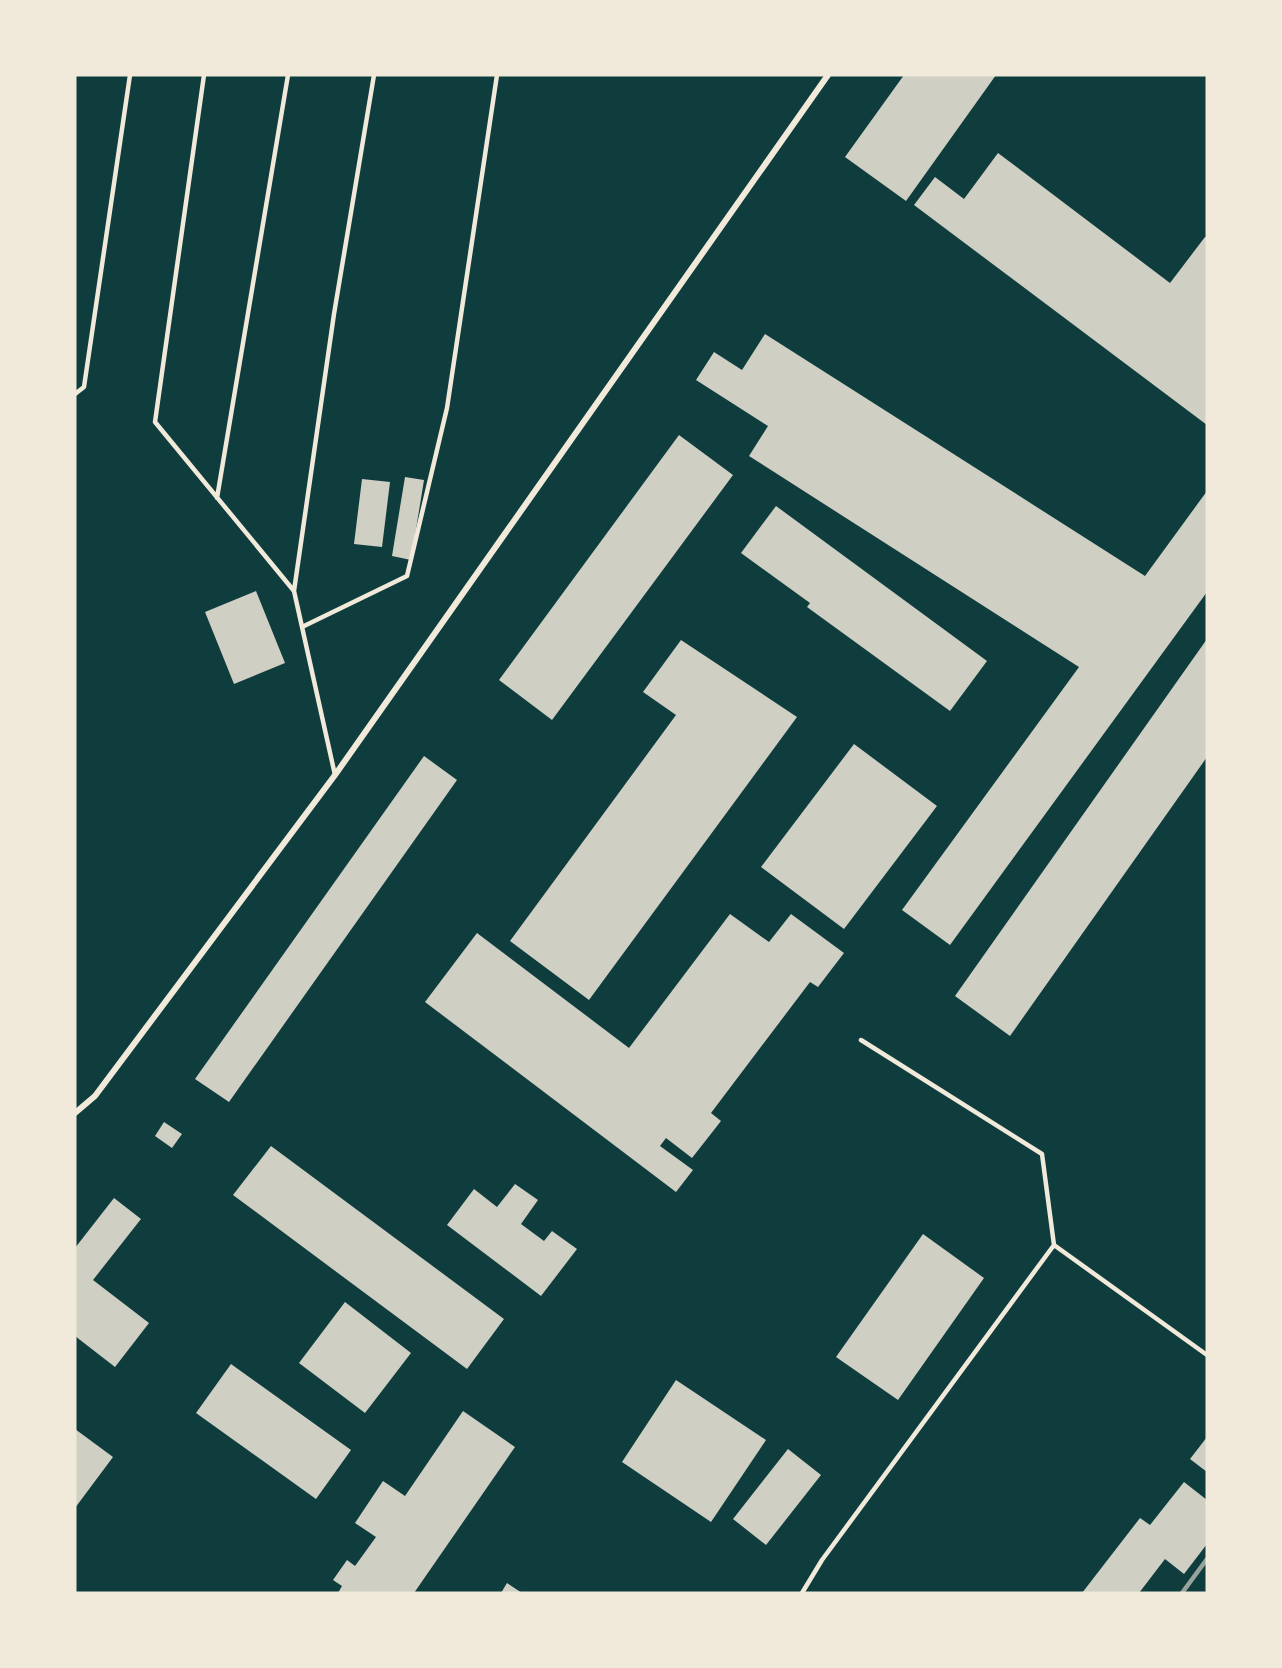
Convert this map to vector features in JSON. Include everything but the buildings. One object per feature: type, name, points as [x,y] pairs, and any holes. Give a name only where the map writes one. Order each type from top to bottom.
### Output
[{"type":"street","points":[[75,1113],[95,1096],[335,775],[828,75]]},
{"type":"lane","points":[[75,394],[84,387],[130,75]]},
{"type":"lane","points":[[204,75],[155,422],[294,591]]},
{"type":"lane","points":[[217,498],[288,75]]},
{"type":"lane","points":[[335,775],[294,591],[334,314],[374,75]]},
{"type":"lane","points":[[302,627],[407,576],[447,408],[497,75]]},
{"type":"lane","points":[[802,1593],[822,1560],[1054,1245],[1042,1154],[861,1040]]},
{"type":"lane","points":[[1054,1245],[1207,1355]]},
{"type":"railway","points":[[1182,1593],[1207,1559]]}]
